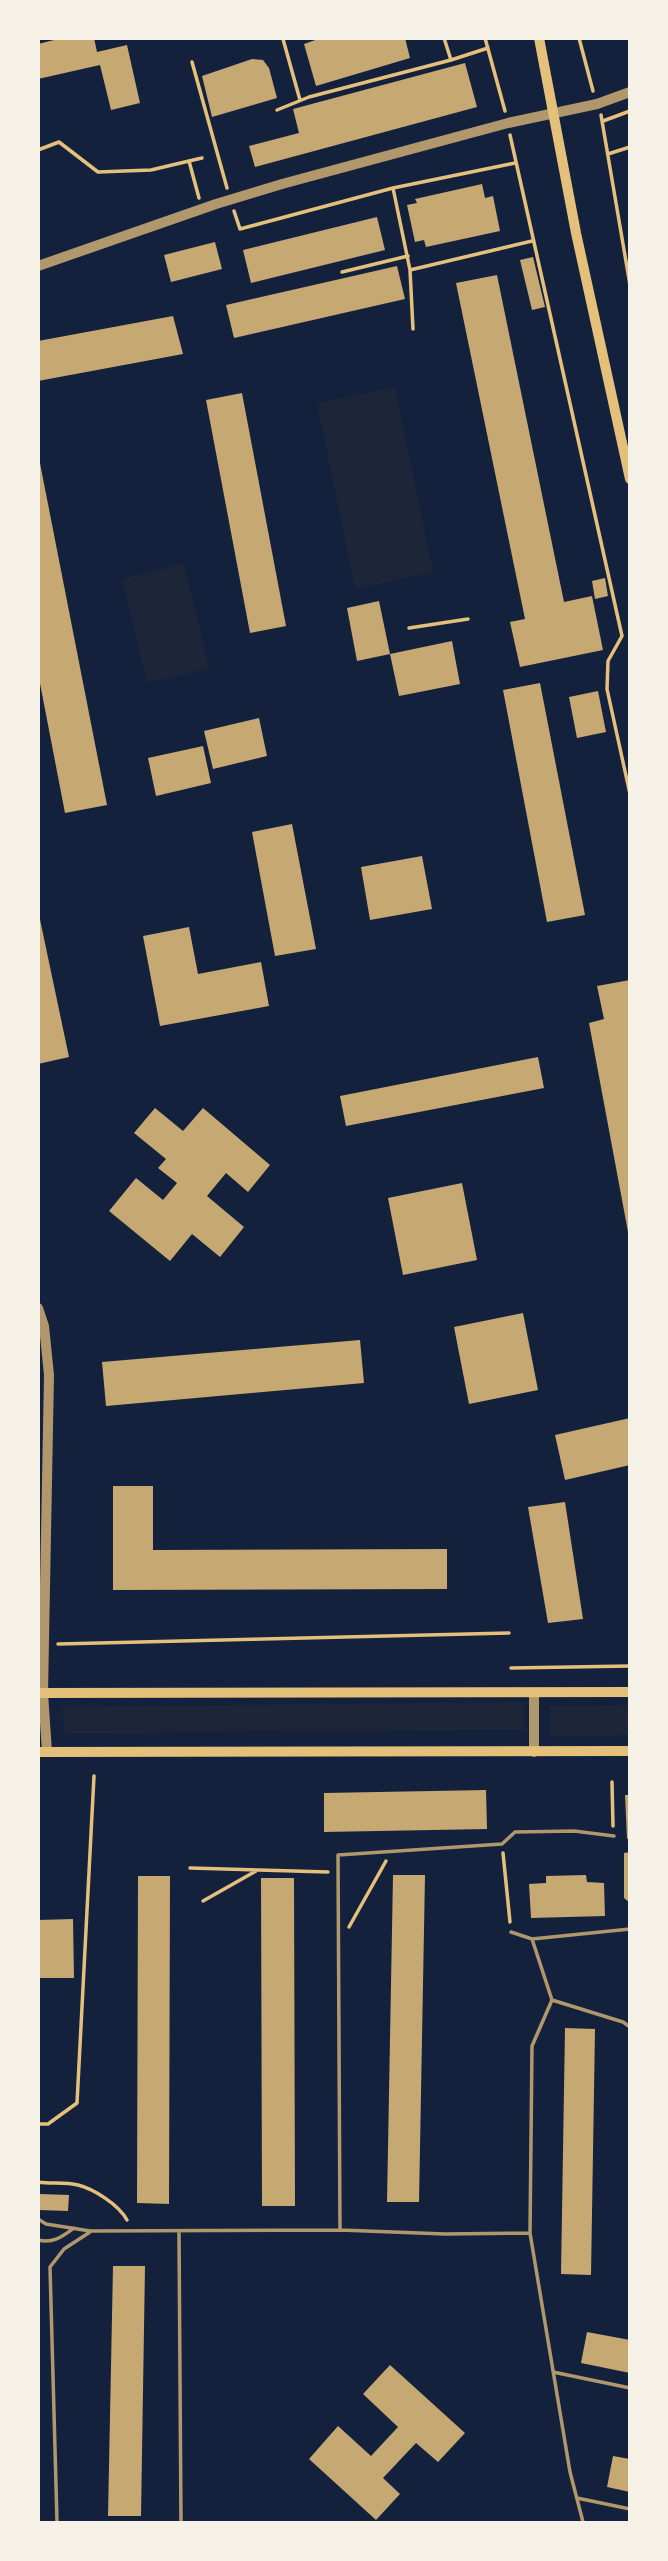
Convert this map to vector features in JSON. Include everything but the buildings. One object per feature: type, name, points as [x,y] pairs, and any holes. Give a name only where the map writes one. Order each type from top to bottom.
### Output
[{"type":"main road","points":[[539,38],[576,233],[629,479]]},
{"type":"main road","points":[[41,1693],[629,1692]]},
{"type":"main road","points":[[43,1752],[629,1751]]},
{"type":"street","points":[[38,267],[256,192],[508,123],[597,104],[629,92]]},
{"type":"street","points":[[38,1308],[44,1326],[49,1375],[45,1644],[41,1693],[43,1752]]},
{"type":"street","points":[[534,1693],[534,1752]]},
{"type":"lane","points":[[340,2230],[338,1855],[502,1844],[514,1832],[573,1831],[614,1836]]},
{"type":"lane","points":[[511,1932],[532,1939],[629,1929]]},
{"type":"lane","points":[[532,1939],[552,2000],[532,2046],[530,2233],[553,2372],[583,2522]]},
{"type":"lane","points":[[552,2000],[623,2022],[629,2027]]},
{"type":"lane","points":[[38,2219],[46,2224],[90,2231],[340,2230],[445,2234],[530,2233]]},
{"type":"lane","points":[[38,2240],[59,2239],[74,2228]]},
{"type":"lane","points":[[57,2522],[50,2267],[64,2249],[90,2231]]},
{"type":"lane","points":[[179,2232],[181,2522]]},
{"type":"lane","points":[[553,2372],[629,2388]]},
{"type":"lane","points":[[577,2498],[629,2509]]},
{"type":"path","points":[[444,38],[451,60]]},
{"type":"path","points":[[485,38],[508,123],[532,241],[622,636],[608,661],[607,689],[629,794]]},
{"type":"path","points":[[579,38],[603,121],[629,285]]},
{"type":"path","points":[[283,39],[300,100]]},
{"type":"path","points":[[276,110],[300,100],[488,48]]},
{"type":"path","points":[[192,62],[227,190]]},
{"type":"path","points":[[603,121],[629,111]]},
{"type":"path","points":[[38,150],[60,142],[98,172],[151,170],[202,158]]},
{"type":"path","points":[[607,154],[629,147]]},
{"type":"path","points":[[189,161],[199,199]]},
{"type":"path","points":[[240,229],[393,188],[515,163]]},
{"type":"path","points":[[393,188],[410,270],[412,329]]},
{"type":"path","points":[[410,270],[532,241]]},
{"type":"path","points":[[342,272],[408,256]]},
{"type":"path","points":[[409,628],[468,619]]},
{"type":"path","points":[[45,1644],[509,1633]]},
{"type":"path","points":[[511,1668],[629,1666]]},
{"type":"path","points":[[38,2124],[48,2124],[77,2103],[94,1776]]},
{"type":"path","points":[[612,1782],[613,1828]]},
{"type":"path","points":[[502,1844],[511,1932]]},
{"type":"path","points":[[339,1946],[393,1850]]},
{"type":"path","points":[[190,1868],[339,1872]]},
{"type":"path","points":[[203,1901],[258,1870]]},
{"type":"path","points":[[38,2182],[77,2185],[94,2192],[124,2214],[133,2231]]},
{"type":"shaded area","points":[[395,387],[433,572],[355,589],[317,403]]},
{"type":"shaded area","points":[[184,564],[209,668],[147,683],[122,579]]},
{"type":"shaded area","points":[[524,1702],[524,1730],[65,1733],[62,1707]]},
{"type":"shaded area","points":[[629,1705],[629,1735],[550,1737],[550,1706]]}]
